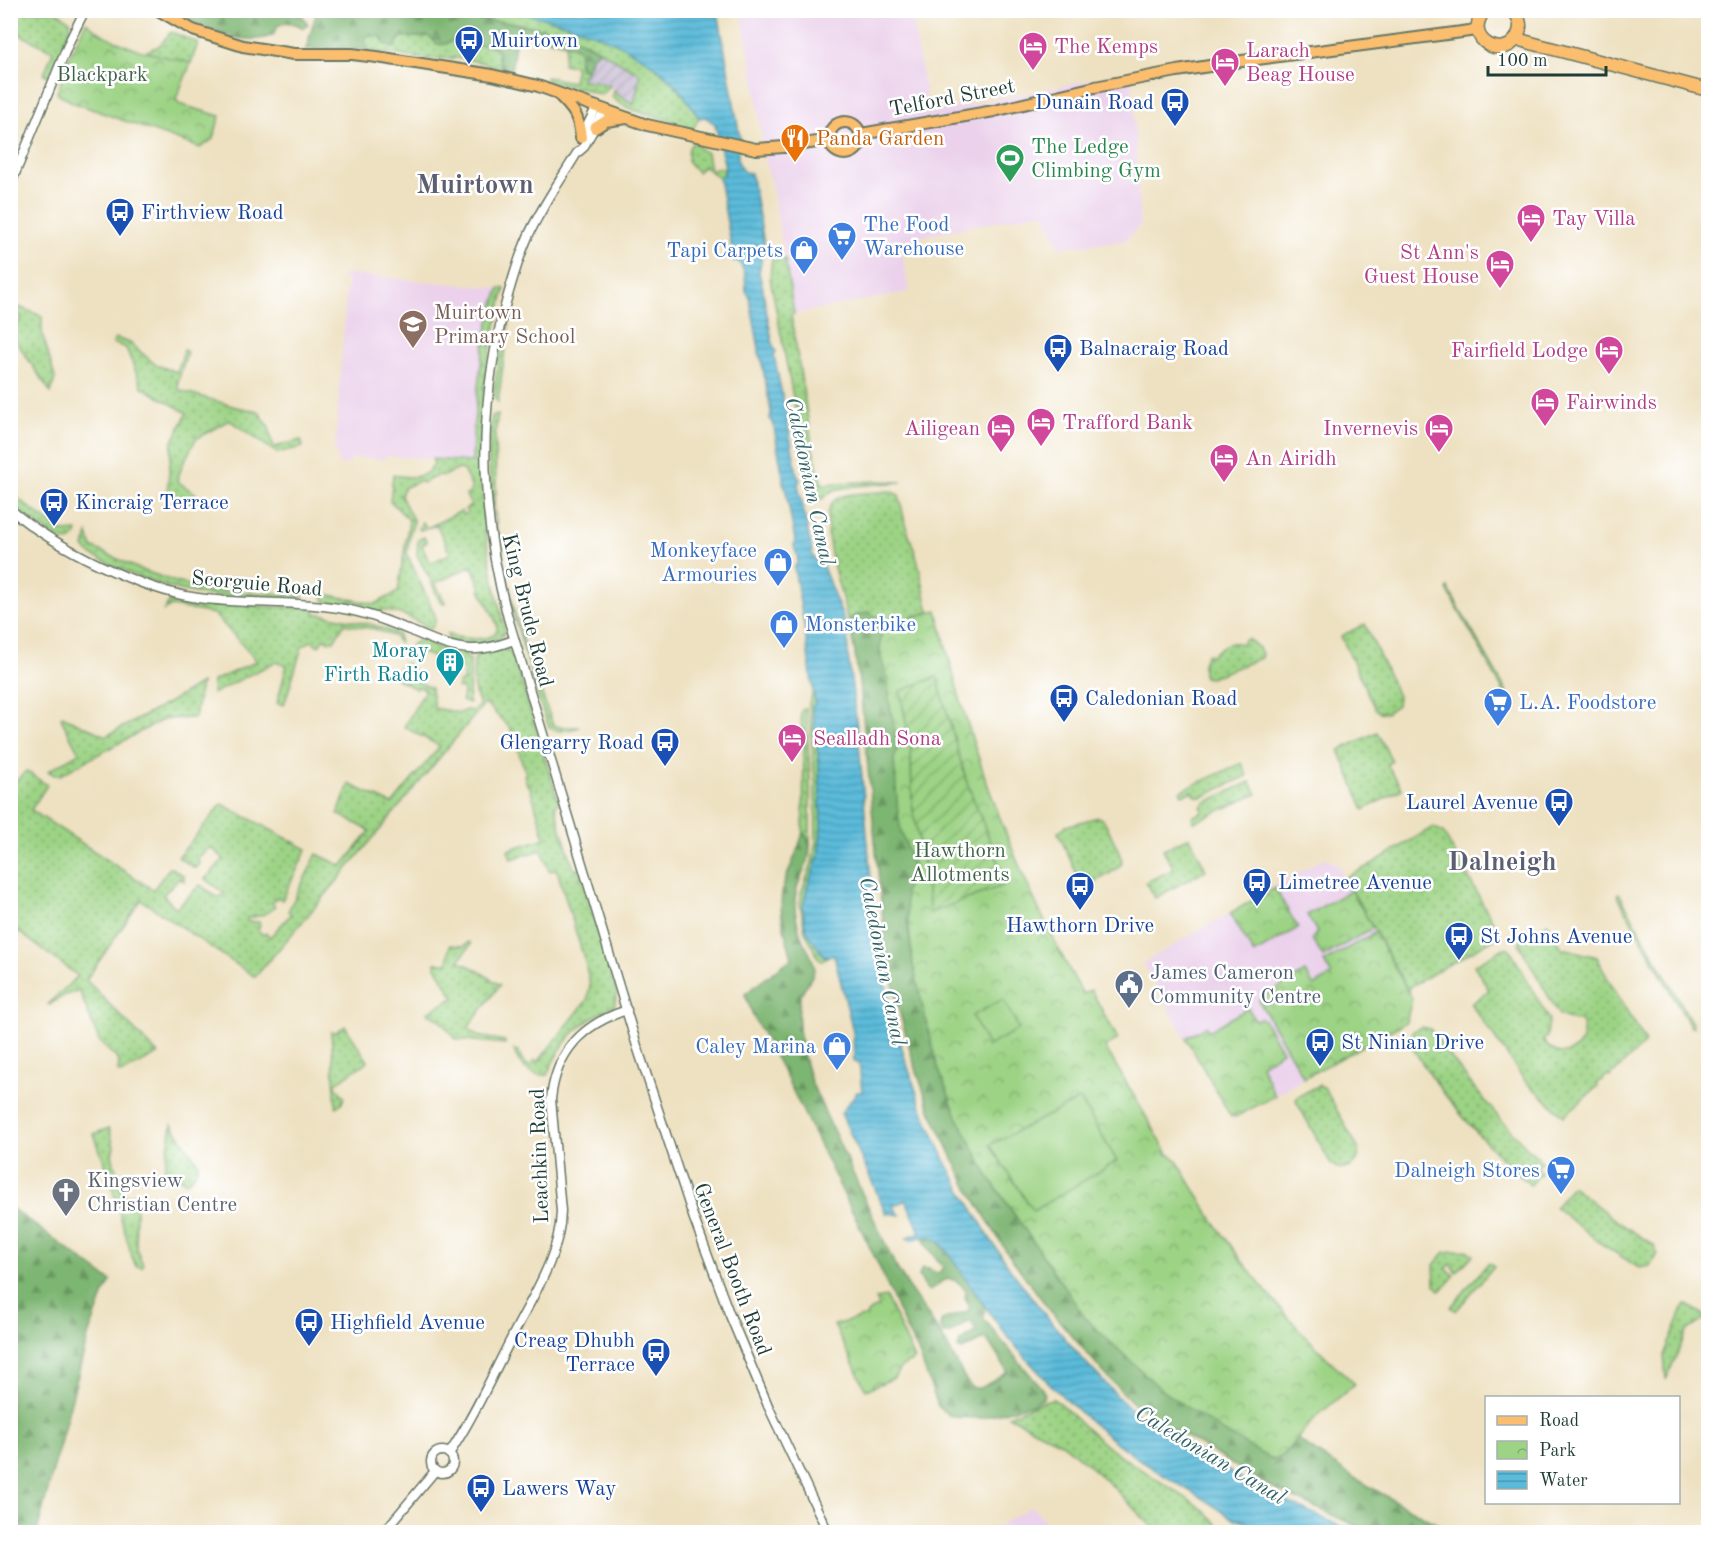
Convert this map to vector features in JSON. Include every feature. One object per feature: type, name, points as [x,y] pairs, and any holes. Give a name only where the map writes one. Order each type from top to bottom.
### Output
[{"type":"highway","points":[[1482,12],[1477,30],[1482,40],[1487,45],[1503,48],[1511,44],[1519,33],[1519,19],[1513,10]]},
{"type":"highway","points":[[1516,39],[1708,90]]},
{"type":"main road","points":[[158,10],[193,30],[243,46],[294,54],[352,54],[492,75],[538,86],[647,125],[756,149],[830,141]]},
{"type":"main road","name":"Telford Street","points":[[861,134],[994,111],[1095,87],[1177,71],[1477,30]]},
{"type":"main road","points":[[558,93],[576,112],[580,123],[581,138]]},
{"type":"main road","points":[[595,128],[606,121],[630,118]]},
{"type":"main road","points":[[849,122],[861,134],[860,145],[848,153],[837,151],[830,141],[832,130],[840,123],[849,122]]},
{"type":"street","points":[[10,186],[70,40],[85,10]]},
{"type":"street","name":"King Brude Road","points":[[601,108],[595,128],[583,148],[577,153],[536,221],[511,284],[498,333],[489,384],[484,465],[488,518],[497,577],[514,640],[627,1010]]},
{"type":"street","name":"King Brude Road","points":[[577,153],[581,138],[601,108]]},
{"type":"street","name":"Scorguie Road","points":[[10,509],[43,533],[74,551],[166,592],[229,601],[311,604],[345,609],[387,621],[455,647],[487,648],[514,640]]},
{"type":"street","name":"Leachkin Road","points":[[449,1454],[469,1421],[541,1282],[556,1247],[561,1211],[551,1099],[557,1071],[564,1055],[584,1031],[600,1021],[627,1010]]},
{"type":"street","name":"General Booth Road","points":[[627,1010],[676,1168],[729,1313],[769,1408],[828,1533]]},
{"type":"street","name":"Leachkin Road","points":[[440,1451],[449,1454],[453,1460],[451,1469],[445,1473],[435,1471],[431,1461],[434,1455],[440,1451]]},
{"type":"street","name":"Leachkin Road","points":[[384,1533],[435,1471]]},
{"type":"shaded area","points":[[741,11],[911,11],[929,113],[1129,72],[1133,88],[1140,225],[1125,241],[1060,247],[1043,212],[900,241],[909,292],[794,314],[773,192],[764,155],[754,78]]},
{"type":"shaded area","points":[[600,51],[640,74],[634,104],[615,93],[614,88],[599,82],[581,80],[591,57]]},
{"type":"shaded area","name":"Muirtown Primary School","points":[[343,274],[500,288],[487,329],[480,371],[473,419],[473,462],[388,456],[383,459],[353,458],[347,464],[339,465],[335,449],[347,280],[342,278]]},
{"type":"shaded area","points":[[1324,858],[1337,864],[1412,999],[1406,1022],[1232,1119],[1143,963]]},
{"type":"shaded area","points":[[1032,1506],[1055,1532],[988,1532]]},
{"type":"green space","points":[[277,10],[280,13],[289,12],[294,16],[301,14],[308,24],[303,28],[295,24],[284,23],[278,26],[273,35],[252,39],[230,36],[188,19],[193,11]]},
{"type":"green space","points":[[347,10],[513,23],[558,33],[600,51],[591,57],[587,69],[580,68],[580,51],[575,47],[517,30],[511,72],[505,70],[499,63],[496,48],[489,45],[474,45],[465,38],[458,38],[445,44],[436,44],[428,36],[401,37],[396,47],[392,48],[385,44],[381,36],[367,36],[365,40],[367,50],[306,49],[317,11]]},
{"type":"green space","points":[[505,10],[569,25],[614,42],[634,53],[673,82],[681,92],[699,118],[693,129],[630,109],[617,102],[612,97],[614,89],[615,93],[634,104],[640,74],[587,43],[516,24],[468,18],[347,11]]},
{"type":"green space","points":[[10,11],[56,11],[70,21],[71,26],[49,76],[44,74],[53,51],[11,30]]},
{"type":"green space","name":"Blackpark","points":[[86,22],[97,31],[122,44],[191,63],[176,99],[179,104],[220,116],[213,139],[200,148],[72,102],[57,93],[69,57]]},
{"type":"green space","points":[[171,32],[198,43],[191,63],[145,52],[159,46]]},
{"type":"green space","points":[[428,35],[445,44],[458,38],[465,38],[474,45],[489,45],[496,48],[498,58],[505,70],[465,59],[424,59],[367,50],[365,40],[367,36],[381,36],[382,40],[397,42],[401,37]]},
{"type":"green space","points":[[566,44],[580,51],[580,68],[587,69],[581,80],[610,86],[601,95],[546,80],[546,77],[573,82],[576,66],[563,64]]},
{"type":"green space","points":[[696,142],[700,149],[707,153],[710,170],[725,167],[724,174],[719,178],[704,166],[697,172],[688,162],[689,147]]},
{"type":"green space","points":[[777,254],[778,259],[785,259],[794,314],[791,315],[813,450],[822,484],[902,482],[841,488],[813,501],[770,278],[772,257]]},
{"type":"green space","points":[[500,288],[505,288],[486,375],[480,448],[486,537],[505,633],[500,638],[479,644],[449,641],[447,634],[466,638],[489,637],[497,630],[497,626],[480,590],[472,566],[435,583],[446,604],[439,600],[417,555],[418,540],[424,537],[427,542],[422,546],[430,563],[450,554],[437,525],[427,528],[461,511],[463,515],[467,513],[465,509],[471,506],[466,495],[470,493],[471,486],[463,470],[459,469],[444,476],[439,475],[423,483],[419,481],[404,488],[401,496],[414,522],[407,554],[435,615],[435,622],[431,629],[404,615],[383,610],[379,613],[325,601],[320,586],[325,594],[375,604],[398,592],[409,520],[390,501],[393,475],[411,477],[427,473],[434,463],[432,459],[472,462],[483,351],[494,303]]},
{"type":"green space","points":[[11,304],[42,316],[42,332],[55,378],[51,393],[11,334],[22,317],[11,310]]},
{"type":"green space","points":[[509,321],[498,402],[494,397],[494,390],[504,327]]},
{"type":"green space","points":[[115,338],[130,343],[156,365],[177,372],[184,350],[187,352],[178,382],[179,390],[258,411],[269,427],[275,447],[301,440],[303,447],[277,453],[229,420],[196,439],[182,466],[177,481],[196,494],[191,503],[167,492],[172,443],[187,413],[142,387],[126,348],[113,343]]},
{"type":"green space","points":[[494,415],[498,415],[495,434],[496,493],[494,503],[497,531],[515,614],[553,725],[580,727],[560,731],[549,727],[509,600],[498,549],[490,478],[490,426]]},
{"type":"green space","points":[[890,491],[899,495],[929,612],[882,626],[875,616],[868,613],[850,619],[854,648],[829,545],[830,507],[840,497]]},
{"type":"green space","points":[[10,493],[63,532],[77,531],[74,538],[70,541],[63,540],[48,532],[11,503]]},
{"type":"green space","points":[[422,522],[427,528],[420,530],[419,528]]},
{"type":"green space","points":[[88,534],[92,547],[139,569],[176,582],[230,592],[303,594],[302,598],[240,598],[201,594],[165,586],[129,573],[92,555],[84,547]]},
{"type":"green space","points":[[1448,588],[1507,692],[1507,694],[1447,590]]},
{"type":"green space","points":[[171,599],[222,605],[313,608],[315,613],[374,625],[398,634],[400,644],[395,637],[375,629],[344,624],[334,641],[323,639],[319,646],[311,641],[302,647],[284,705],[277,703],[287,665],[275,662],[212,694],[213,681],[257,661],[214,614],[172,606],[164,610]]},
{"type":"green space","points":[[937,610],[963,710],[996,807],[1035,902],[1058,949],[1083,994],[1091,990],[1118,1039],[1105,1047],[1168,1154],[1176,1159],[1237,1254],[1284,1313],[1355,1384],[1315,1418],[1279,1457],[1267,1457],[1164,1392],[1086,1319],[987,1174],[957,1116],[938,1068],[913,963],[905,891],[914,873],[914,867],[901,831],[898,813],[894,760],[898,747],[890,707],[888,680],[881,658],[882,626]],"holes":[[[936,677],[966,780],[930,912],[912,804],[911,745],[900,692]]]},
{"type":"green space","points":[[868,612],[878,618],[882,626],[880,646],[888,680],[890,707],[898,747],[894,760],[898,813],[901,831],[914,867],[907,921],[913,963],[938,1068],[957,1116],[987,1174],[1086,1319],[1164,1392],[1272,1459],[1283,1454],[1297,1438],[1354,1477],[1452,1532],[1370,1532],[1274,1489],[1168,1426],[1133,1403],[1105,1374],[1048,1308],[1006,1251],[964,1181],[930,1110],[897,1003],[886,952],[861,697],[850,618]]},
{"type":"green space","points":[[1365,624],[1398,696],[1397,705],[1386,713],[1375,709],[1341,636]]},
{"type":"green space","points":[[1248,639],[1259,648],[1261,658],[1210,678],[1204,677],[1203,665],[1207,654],[1212,655],[1226,645],[1242,644]]},
{"type":"green space","points":[[420,640],[465,654],[470,659],[469,703],[462,701],[463,689],[458,688],[458,682],[463,682],[464,669],[443,667],[443,661],[420,652],[414,659],[408,657],[407,653],[412,644]]},
{"type":"green space","points":[[507,649],[513,655],[559,803],[555,805],[561,829],[574,869],[579,869],[617,994],[614,1006],[591,1018],[573,1033],[559,1051],[547,1075],[535,1074],[526,1069],[514,1050],[518,1051],[523,1061],[530,1067],[534,1060],[538,1062],[587,1000],[590,985],[557,870],[549,871],[542,850],[511,859],[508,850],[545,838],[511,729],[485,703],[255,977],[141,900],[86,980],[158,1054],[122,1073],[118,1072],[119,1061],[99,1041],[79,990],[48,1004],[78,976],[11,926],[11,786],[26,771],[47,785],[31,810],[153,890],[170,867],[184,876],[184,881],[179,878],[163,895],[176,908],[200,885],[219,898],[224,893],[205,879],[224,859],[210,847],[197,859],[200,864],[195,868],[178,857],[222,804],[307,849],[282,900],[278,897],[272,902],[275,907],[272,910],[247,918],[247,921],[259,922],[258,930],[270,937],[291,914],[288,911],[317,854],[342,866],[370,831],[338,814],[349,784],[392,804],[440,746],[404,727],[425,690],[418,686],[416,689],[397,679],[402,664],[406,663],[412,667],[409,677],[431,688],[434,708],[460,713],[466,710],[472,711],[479,706],[473,684],[476,654]]},
{"type":"green space","name":"Hawthorn Allotments","points":[[937,677],[966,780],[1007,884],[930,913],[912,804],[911,745],[900,691]]},
{"type":"green space","points":[[201,683],[195,718],[164,719],[60,775],[54,775],[48,771],[79,753],[61,719],[62,716],[106,736]]},
{"type":"green space","points":[[813,692],[815,705],[812,707],[819,764],[821,829],[818,857],[803,907],[824,956],[828,956],[822,961],[805,932],[800,904],[816,840],[815,781],[809,703]]},
{"type":"green space","points":[[806,708],[810,779],[810,848],[803,832],[804,739],[802,739],[801,712]]},
{"type":"green space","points":[[1377,732],[1392,761],[1387,764],[1402,789],[1364,810],[1339,750]]},
{"type":"green space","points":[[1242,763],[1247,776],[1202,797],[1196,796],[1193,791],[1182,795],[1180,791]]},
{"type":"green space","points":[[1250,782],[1257,794],[1194,822],[1192,817],[1203,812],[1201,807],[1204,803]]},
{"type":"green space","points":[[1098,817],[1106,824],[1122,863],[1104,877],[1082,886],[1058,832],[1066,826]]},
{"type":"green space","points":[[1433,827],[1443,832],[1497,929],[1495,938],[1413,985],[1409,992],[1345,878]]},
{"type":"green space","points":[[803,832],[810,847],[796,892],[795,910],[799,930],[812,959],[814,970],[801,994],[798,1020],[803,1053],[812,1084],[895,1265],[942,1336],[967,1382],[972,1388],[981,1388],[1008,1372],[986,1338],[962,1350],[958,1348],[960,1342],[976,1331],[971,1322],[949,1334],[944,1333],[940,1326],[942,1320],[968,1311],[970,1307],[965,1299],[966,1291],[955,1280],[945,1280],[929,1291],[926,1289],[919,1276],[922,1268],[930,1269],[935,1273],[940,1272],[943,1267],[922,1236],[935,1238],[952,1258],[985,1307],[983,1318],[1042,1389],[1045,1394],[1043,1398],[1033,1404],[980,1418],[951,1417],[938,1406],[918,1351],[878,1264],[786,1077],[754,1018],[745,994],[792,958],[782,920],[781,900],[785,881]]},
{"type":"green space","points":[[1190,837],[1206,870],[1155,898],[1146,882],[1174,869],[1163,849]]},
{"type":"green space","points":[[1275,888],[1298,928],[1254,954],[1230,913]]},
{"type":"green space","points":[[1351,890],[1373,928],[1323,957],[1312,939],[1317,932],[1307,915]]},
{"type":"green space","points":[[1619,893],[1693,1027],[1682,1012],[1617,895]]},
{"type":"green space","points":[[1548,923],[1562,948],[1597,957],[1646,1042],[1610,1077],[1608,1075],[1597,1084],[1598,1086],[1564,1116],[1525,1081],[1471,1004],[1489,990],[1474,965],[1504,948],[1509,948],[1549,1019],[1547,1037],[1543,1040],[1550,1048],[1558,1052],[1566,1053],[1579,1045],[1583,1038],[1580,1020],[1574,1021],[1559,1015],[1519,944],[1522,938]]},
{"type":"green space","points":[[1375,932],[1412,999],[1406,1022],[1304,1078],[1259,999],[1305,972],[1314,986],[1332,975],[1324,962]]},
{"type":"green space","points":[[469,942],[471,944],[459,961],[500,985],[468,1028],[478,1036],[505,1041],[505,1044],[456,1039],[440,1020],[427,1012],[454,998],[435,963],[448,963],[450,945],[463,946]]},
{"type":"green space","points":[[1003,999],[1019,1029],[988,1046],[972,1016]]},
{"type":"green space","points":[[1248,1008],[1255,1020],[1261,1018],[1264,1020],[1282,1051],[1261,1065],[1275,1096],[1231,1117],[1186,1038],[1206,1026],[1209,1031]]},
{"type":"green space","points":[[345,1026],[368,1061],[335,1084],[344,1097],[342,1103],[336,1107],[331,1032],[336,1032]]},
{"type":"green space","points":[[1421,1027],[1430,1029],[1483,1098],[1542,1162],[1537,1167],[1542,1172],[1530,1185],[1464,1118],[1421,1062],[1409,1042],[1413,1031]]},
{"type":"green space","points":[[1319,1085],[1324,1087],[1359,1150],[1354,1164],[1350,1167],[1341,1169],[1331,1164],[1296,1101],[1297,1097]]},
{"type":"green space","points":[[1080,1099],[1117,1161],[1033,1211],[990,1145]]},
{"type":"green space","points":[[172,1125],[198,1163],[195,1174],[186,1182],[164,1171]]},
{"type":"green space","points":[[109,1128],[114,1146],[112,1155],[123,1197],[137,1193],[136,1239],[142,1267],[136,1266],[133,1260],[94,1134]]},
{"type":"green space","points":[[1572,1186],[1615,1220],[1655,1246],[1657,1254],[1650,1266],[1639,1268],[1600,1243],[1555,1207]]},
{"type":"green space","points":[[10,1207],[111,1281],[88,1336],[37,1532],[11,1532]]},
{"type":"green space","points":[[1467,1250],[1473,1255],[1457,1272],[1451,1264],[1446,1269],[1455,1275],[1441,1291],[1435,1285],[1434,1265],[1445,1252]]},
{"type":"green space","points":[[1489,1262],[1494,1266],[1456,1311],[1451,1307]]},
{"type":"green space","points":[[886,1297],[915,1359],[901,1367],[894,1378],[866,1390],[834,1325],[867,1316],[867,1313],[879,1307],[876,1299]]},
{"type":"green space","points":[[1685,1304],[1708,1317],[1687,1331],[1666,1380],[1664,1355]]},
{"type":"green space","points":[[1053,1399],[1110,1449],[1200,1507],[1217,1524],[1218,1528],[1214,1532],[1157,1532],[1110,1484],[1065,1445],[1008,1416]]},
{"type":"water","points":[[505,11],[718,11],[740,138],[738,160],[744,172],[751,173],[766,254],[762,256],[759,273],[776,352],[774,355],[788,416],[809,538],[813,556],[822,564],[843,618],[848,640],[881,966],[903,1052],[921,1106],[945,1160],[962,1191],[1011,1270],[1046,1316],[1126,1405],[1142,1418],[1256,1488],[1354,1532],[1264,1532],[1228,1516],[1211,1503],[1135,1457],[1079,1412],[1029,1361],[996,1321],[938,1241],[927,1236],[911,1240],[907,1238],[920,1232],[906,1200],[893,1206],[900,1215],[886,1213],[841,1113],[857,1092],[862,1092],[859,1062],[854,1062],[853,1031],[834,955],[824,956],[808,934],[804,921],[803,907],[818,857],[821,829],[819,764],[812,707],[815,704],[794,568],[797,560],[795,540],[773,422],[770,419],[771,412],[749,295],[746,292],[745,276],[738,261],[734,261],[719,178],[724,174],[725,167],[715,124],[705,117],[699,118],[673,82],[652,65],[614,42],[569,25]]},
{"type":"place","name":"Muirtown","points":[[469,66]]},
{"type":"place","name":"The Kemps","points":[[1033,72]]},
{"type":"place","name":"Larach Beag House","points":[[1225,88]]},
{"type":"place","name":"Dunain Road","points":[[1175,128]]},
{"type":"place","name":"Panda Garden","points":[[795,164]]},
{"type":"place","name":"The Ledge Climbing Gym","points":[[1010,184]]},
{"type":"place","name":"Firthview Road","points":[[120,238]]},
{"type":"place","name":"Tay Villa","points":[[1531,244]]},
{"type":"place","name":"The Food Warehouse","points":[[842,262]]},
{"type":"place","name":"Tapi Carpets","points":[[804,276]]},
{"type":"place","name":"St Ann's Guest House","points":[[1500,290]]},
{"type":"place","name":"Muirtown Primary School","points":[[413,350]]},
{"type":"place","name":"Balnacraig Road","points":[[1058,374]]},
{"type":"place","name":"Fairfield Lodge","points":[[1609,376]]},
{"type":"place","name":"Fairwinds","points":[[1545,428]]},
{"type":"place","name":"Trafford Bank","points":[[1041,448]]},
{"type":"place","name":"Ailigean","points":[[1001,454]]},
{"type":"place","name":"Invernevis","points":[[1439,454]]},
{"type":"place","name":"An Airidh","points":[[1224,484]]},
{"type":"place","name":"Kincraig Terrace","points":[[54,528]]},
{"type":"place","name":"Monkeyface Armouries","points":[[778,588]]},
{"type":"place","name":"Monsterbike","points":[[784,650]]},
{"type":"place","name":"Moray Firth Radio","points":[[450,688]]},
{"type":"place","name":"Caledonian Road","points":[[1064,724]]},
{"type":"place","name":"L.A. Foodstore","points":[[1498,728]]},
{"type":"place","name":"Sealladh Sona","points":[[792,764]]},
{"type":"place","name":"Glengarry Road","points":[[665,768]]},
{"type":"place","name":"Laurel Avenue","points":[[1559,828]]},
{"type":"place","name":"Limetree Avenue","points":[[1257,908]]},
{"type":"place","name":"Hawthorn Drive","points":[[1080,912]]},
{"type":"place","name":"St Johns Avenue","points":[[1459,962]]},
{"type":"place","name":"James Cameron Community Centre","points":[[1129,1010]]},
{"type":"place","name":"St Ninian Drive","points":[[1320,1068]]},
{"type":"place","name":"Caley Marina","points":[[837,1072]]},
{"type":"place","name":"Dalneigh Stores","points":[[1561,1196]]},
{"type":"place","name":"Kingsview Christian Centre","points":[[66,1218]]},
{"type":"place","name":"Highfield Avenue","points":[[309,1348]]},
{"type":"place","name":"Creag Dhubh Terrace","points":[[656,1378]]},
{"type":"place","name":"Lawers Way","points":[[481,1514]]},
{"type":"district","name":"Muirtown","points":[[475,184]]},
{"type":"district","name":"Dalneigh","points":[[1502,861]]},
{"type":"water label","name":"Caledonian Canal","points":[[811,481]]},
{"type":"water label","name":"Caledonian Canal","points":[[884,961]]},
{"type":"water label","name":"Caledonian Canal","points":[[1211,1454]]}]
